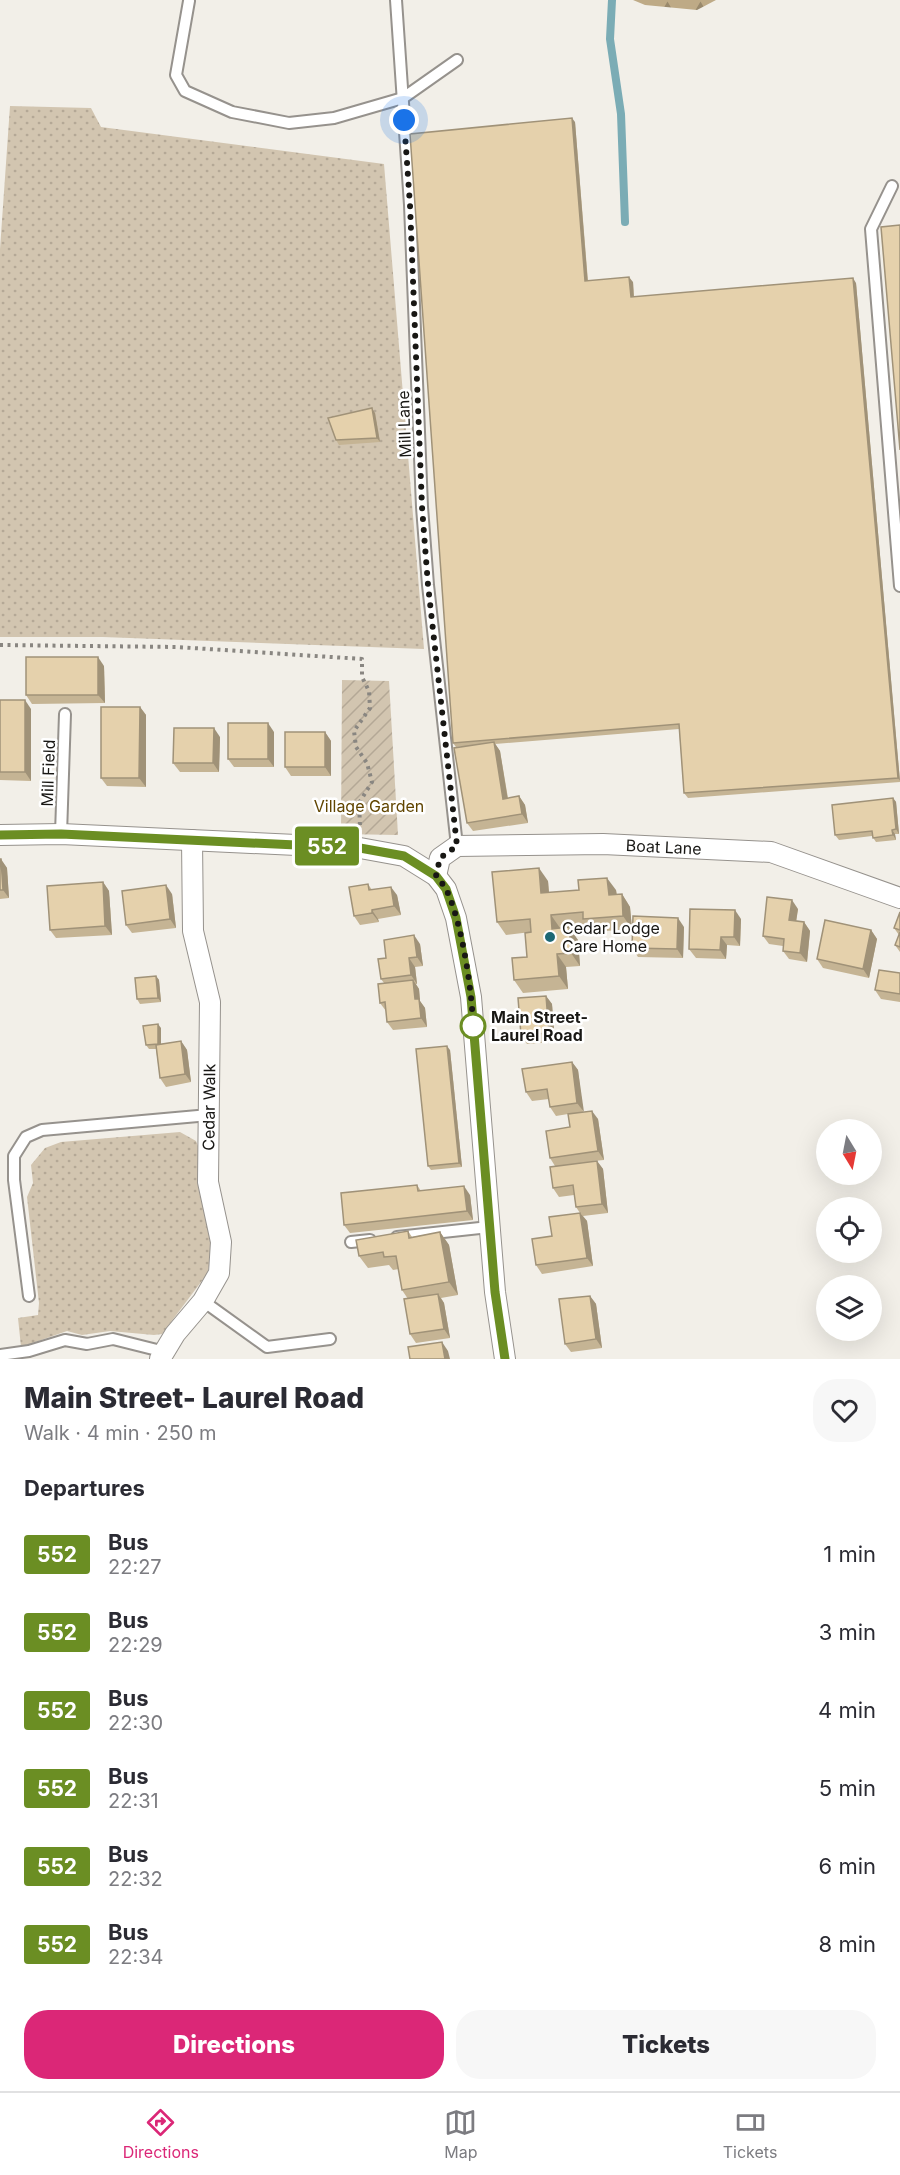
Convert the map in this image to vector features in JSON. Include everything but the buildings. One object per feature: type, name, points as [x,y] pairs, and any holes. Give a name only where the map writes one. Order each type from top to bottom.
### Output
[{"type":"street","points":[[0,835],[61,834],[360,848],[404,856],[436,876],[446,889],[456,918],[471,997],[495,1292],[505,1359]]},
{"type":"street","name":"Cedar Walk","points":[[163,1355],[175,1334],[203,1301],[219,1273],[221,1242],[208,1182],[210,1002],[193,931],[192,840]]},
{"type":"street","name":"Boat Lane","points":[[457,846],[603,844],[771,852],[900,898]]},
{"type":"street","points":[[436,876],[440,858],[457,846]]},
{"type":"lane","name":"Mill Lane","points":[[396,0],[410,205],[422,507],[428,585],[457,846]]},
{"type":"lane","points":[[189,1],[176,75],[185,91],[232,112],[289,123],[334,118],[403,98],[457,60]]},
{"type":"lane","points":[[892,186],[871,229],[900,586]]},
{"type":"lane","name":"Mill Field","points":[[61,834],[65,714]]},
{"type":"lane","points":[[29,1296],[14,1180],[14,1156],[26,1137],[42,1130],[209,1115]]},
{"type":"lane","points":[[351,1242],[489,1227]]},
{"type":"lane","points":[[203,1301],[267,1347],[330,1339]]},
{"type":"lane","points":[[0,1355],[29,1351],[65,1340],[87,1344],[113,1339],[163,1355]]},
{"type":"path","points":[[0,645],[177,647],[362,659],[362,677],[369,691],[370,708],[354,731],[356,747],[367,763],[372,782],[359,803],[360,848]]},
{"type":"green space","points":[[633,0],[716,0],[697,10],[645,5]]},
{"type":"green space","points":[[10,106],[91,108],[101,127],[384,164],[424,649],[103,637],[0,637],[0,249]]},
{"type":"green space","name":"Village Garden","points":[[342,680],[389,681],[398,835],[341,834]]},
{"type":"green space","points":[[180,1132],[196,1141],[200,1151],[213,1240],[207,1274],[162,1334],[110,1331],[82,1335],[67,1331],[21,1347],[18,1318],[38,1315],[39,1303],[27,1197],[33,1183],[31,1165],[45,1148],[61,1142]]},
{"type":"waterway","points":[[612,0],[610,39],[621,114],[625,222]]},
{"type":"bus line","name":"552","points":[[0,835],[61,834],[360,848],[404,856],[436,876],[446,889],[456,918],[471,997],[495,1292],[505,1359]]},
{"type":"place","name":"Cedar Lodge Care Home","points":[[550,937]]},
{"type":"place","name":"Main Street- Laurel Road","points":[[473,1026]]},
{"type":"route","points":[[404,120],[410,205],[422,507],[428,585],[457,846],[440,858],[436,876],[446,889],[456,918],[471,997],[473,1026]]}]
